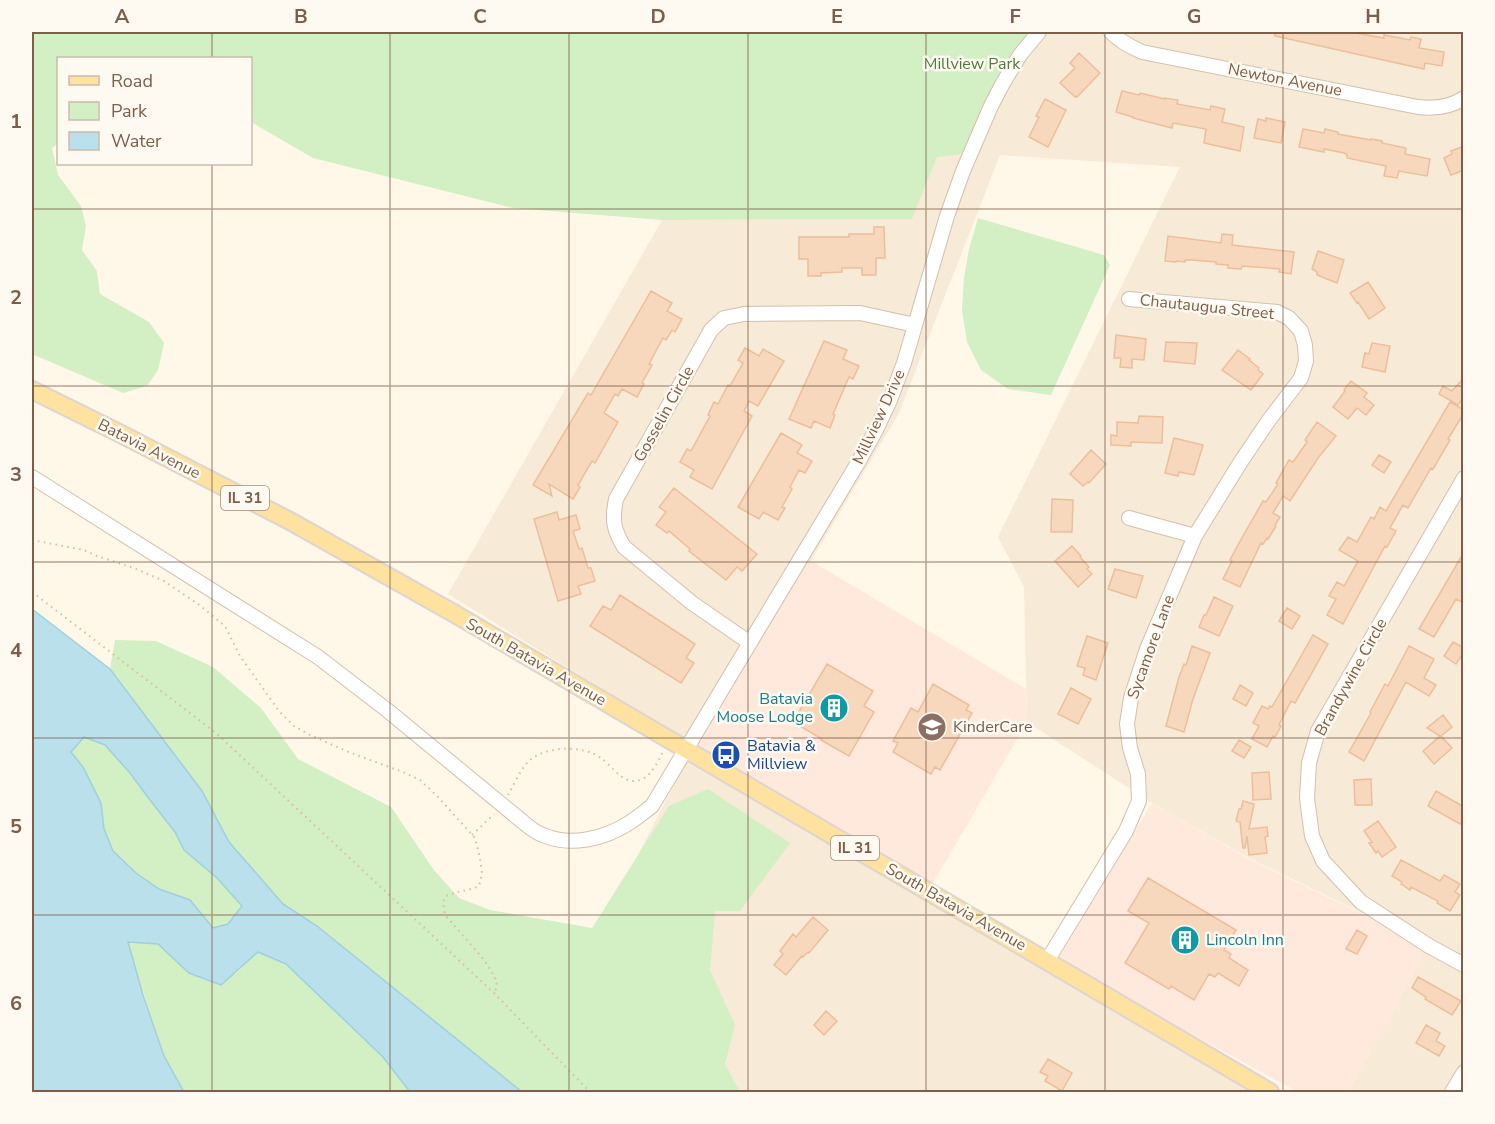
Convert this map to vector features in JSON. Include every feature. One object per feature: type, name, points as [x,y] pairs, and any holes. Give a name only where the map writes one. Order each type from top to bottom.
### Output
[{"type":"main road","name":"Batavia Avenue","points":[[32,390],[290,521],[455,614]]},
{"type":"main road","name":"South Batavia Avenue","points":[[455,614],[1270,1092]]},
{"type":"street","name":"Millview Drive","points":[[32,477],[318,657],[541,835],[557,840],[576,841],[603,836],[628,824],[652,806],[860,461],[901,372],[947,216],[963,171],[1003,83],[1020,55],[1039,32]]},
{"type":"street","name":"Newton Avenue","points":[[1111,32],[1132,48],[1143,52],[1418,107],[1431,109],[1444,107],[1464,98]]},
{"type":"street","name":"Chautaugua Street","points":[[1129,299],[1276,312],[1289,318],[1301,331],[1305,345]]},
{"type":"street","name":"Gosselin Circle","points":[[750,643],[692,603],[624,547],[613,524],[616,499],[711,330],[724,318],[744,314],[860,312],[915,325]]},
{"type":"street","name":"Sycamore Lane","points":[[1047,961],[1126,831],[1139,801],[1138,774],[1130,748],[1127,723],[1131,698],[1147,650],[1195,536],[1240,463],[1301,378],[1306,361],[1305,345]]},
{"type":"street","name":"Brandywine Circle","points":[[1464,478],[1318,731],[1309,764],[1307,798],[1312,836],[1323,861],[1361,902],[1429,946],[1464,965]]},
{"type":"street","points":[[1129,518],[1195,536]]},
{"type":"street","points":[[1452,1092],[1464,1072]]},
{"type":"path","points":[[32,540],[84,550],[164,581],[225,626],[240,656],[279,711],[294,726],[351,753],[420,780],[438,797],[475,838],[482,874],[479,886],[470,890],[456,891],[446,896],[443,902],[445,915],[485,961],[497,981],[495,994]]},
{"type":"path","points":[[32,592],[216,733],[495,994],[590,1092]]},
{"type":"path","points":[[472,835],[502,805],[528,762],[544,752],[567,749],[586,750],[602,758],[621,776],[637,781],[654,769],[669,739]]},
{"type":"shaded area","points":[[1032,32],[1463,32],[1463,1092],[1348,1092],[1429,945],[1249,858],[1152,803],[1027,722],[1024,587],[998,537],[1180,167],[1000,155],[899,413],[696,747],[448,594],[662,220],[912,219],[937,156],[997,83]]},
{"type":"shaded area","points":[[811,561],[1026,689],[1027,722],[930,888],[696,747]]},
{"type":"shaded area","points":[[687,760],[1252,1092],[600,1092],[544,1036]]},
{"type":"shaded area","points":[[1152,803],[1249,859],[1429,946],[1348,1092],[1298,1092],[1057,961]]},
{"type":"green space","name":"Millview Park","points":[[32,32],[1032,32],[997,83],[963,154],[937,157],[912,219],[662,220],[513,208],[313,158],[252,123],[252,57],[57,57],[57,145],[52,148],[58,175],[81,206],[86,226],[82,250],[97,271],[100,294],[149,322],[164,343],[158,370],[147,386],[123,393],[32,354]]},
{"type":"green space","points":[[978,218],[1104,255],[1110,265],[1051,395],[1008,389],[981,370],[967,342],[962,310],[964,278]]},
{"type":"green space","points":[[115,640],[156,641],[213,667],[261,708],[298,759],[391,807],[434,870],[459,898],[490,910],[592,928],[669,806],[708,789],[790,843],[740,911],[715,911],[710,970],[735,1025],[725,1064],[740,1092],[522,1092],[317,926],[283,904],[229,842],[202,791],[110,669]]},
{"type":"green space","points":[[84,737],[105,745],[130,773],[175,832],[184,850],[217,878],[242,906],[228,924],[213,928],[190,900],[159,889],[136,873],[113,851],[104,829],[101,803],[71,751]]},
{"type":"green space","points":[[127,942],[158,944],[189,973],[235,974],[258,952],[286,964],[383,1057],[410,1092],[184,1092],[164,1056]]},
{"type":"water","points":[[32,609],[110,669],[202,791],[229,842],[283,904],[317,926],[522,1092],[410,1092],[383,1057],[286,964],[258,952],[221,985],[189,973],[158,944],[128,942],[164,1056],[184,1092],[32,1092]],"holes":[[[84,737],[105,745],[130,773],[175,832],[184,850],[217,878],[242,906],[228,924],[213,928],[190,900],[159,889],[136,873],[113,851],[104,829],[101,803],[83,767],[71,752]]]},
{"type":"building","points":[[1275,32],[1350,32],[1384,38],[1384,35],[1410,40],[1411,37],[1421,39],[1419,48],[1444,52],[1442,66],[1425,63],[1424,69],[1275,36]]},
{"type":"building","points":[[1079,53],[1100,73],[1075,97],[1060,83],[1075,68],[1070,63]]},
{"type":"building","points":[[1122,91],[1178,100],[1177,104],[1210,110],[1211,106],[1225,109],[1222,122],[1244,127],[1240,151],[1204,143],[1206,129],[1173,123],[1172,128],[1116,112]]},
{"type":"building","points":[[1045,99],[1066,110],[1048,147],[1029,137]]},
{"type":"building","points":[[1266,118],[1285,122],[1281,143],[1254,138],[1258,119],[1266,121]]},
{"type":"building","points":[[1303,129],[1324,133],[1325,129],[1338,132],[1338,134],[1382,141],[1382,143],[1406,148],[1405,154],[1430,159],[1427,176],[1399,171],[1397,178],[1384,176],[1386,166],[1347,158],[1344,153],[1299,147]]},
{"type":"building","points":[[1464,146],[1464,170],[1451,175],[1444,158],[1452,154],[1451,151]]},
{"type":"building","points":[[874,227],[884,227],[885,258],[876,258],[876,275],[862,275],[862,268],[842,268],[842,272],[808,276],[808,259],[799,259],[799,237],[849,237],[849,234],[874,234]]},
{"type":"building","points":[[1222,234],[1233,235],[1232,245],[1294,252],[1291,274],[1279,272],[1280,269],[1242,266],[1241,269],[1228,268],[1228,265],[1216,264],[1216,262],[1165,261],[1168,236],[1221,243]]},
{"type":"building","points":[[1318,251],[1344,260],[1337,283],[1317,275],[1317,272],[1312,269]]},
{"type":"building","points":[[1368,282],[1385,308],[1369,319],[1350,293]]},
{"type":"building","points":[[651,291],[672,303],[667,311],[682,319],[675,332],[672,330],[666,340],[663,338],[649,364],[652,365],[637,397],[622,389],[618,396],[615,394],[604,413],[618,422],[595,463],[592,461],[573,499],[549,484],[552,496],[533,485],[588,393],[591,395]]},
{"type":"building","points":[[1116,335],[1146,339],[1144,360],[1132,359],[1132,368],[1120,367],[1121,358],[1114,358]]},
{"type":"building","points":[[824,341],[847,350],[843,359],[859,366],[853,379],[849,377],[833,414],[835,415],[830,428],[814,421],[811,428],[789,419]]},
{"type":"building","points":[[1166,342],[1197,343],[1195,364],[1164,361]]},
{"type":"building","points":[[1372,343],[1390,346],[1385,372],[1362,367],[1365,353],[1369,354]]},
{"type":"building","points":[[745,348],[759,356],[763,349],[784,361],[758,406],[749,401],[744,411],[752,416],[712,489],[690,477],[694,470],[680,462],[687,449],[691,451],[710,416],[708,415],[714,402],[718,404],[728,385],[730,386],[743,363],[738,360]]},
{"type":"building","points":[[1238,350],[1250,359],[1263,374],[1251,390],[1222,370]]},
{"type":"building","points":[[1464,378],[1464,396],[1458,405],[1439,394],[1443,386],[1452,391]]},
{"type":"building","points":[[1351,381],[1367,393],[1364,397],[1374,405],[1366,415],[1357,408],[1348,419],[1333,407]]},
{"type":"building","points":[[1450,402],[1464,410],[1464,413],[1408,508],[1403,505],[1390,528],[1396,531],[1387,547],[1385,546],[1343,624],[1327,615],[1336,599],[1329,596],[1337,582],[1344,586],[1358,561],[1339,550],[1348,537],[1357,542],[1371,517],[1374,519],[1380,507],[1386,511]]},
{"type":"building","points":[[1139,416],[1163,417],[1162,443],[1131,442],[1131,446],[1111,445],[1111,435],[1117,436],[1117,422],[1138,423]]},
{"type":"building","points":[[1317,422],[1336,436],[1318,458],[1290,501],[1283,496],[1273,513],[1280,517],[1276,526],[1268,539],[1263,544],[1261,543],[1240,587],[1223,579],[1232,561],[1230,560],[1263,501],[1266,502],[1278,484],[1276,483],[1289,460],[1293,462]]},
{"type":"building","points":[[781,433],[802,445],[797,453],[812,461],[805,473],[799,470],[782,507],[785,508],[778,520],[763,512],[759,519],[738,507]]},
{"type":"building","points":[[1174,438],[1203,445],[1194,475],[1179,472],[1178,476],[1165,473]]},
{"type":"building","points":[[1091,450],[1106,464],[1089,483],[1083,486],[1070,474]]},
{"type":"building","points":[[1379,455],[1391,462],[1384,473],[1372,465]]},
{"type":"building","points":[[674,488],[757,554],[742,571],[737,567],[726,580],[689,551],[690,549],[669,531],[667,533],[656,525],[666,512],[659,507]]},
{"type":"building","points":[[1052,499],[1073,500],[1072,532],[1051,532]]},
{"type":"building","points":[[557,512],[559,520],[576,515],[580,529],[573,531],[595,581],[578,586],[581,594],[558,601],[534,519]]},
{"type":"building","points":[[1072,546],[1092,574],[1078,587],[1055,561]]},
{"type":"building","points":[[1464,552],[1464,603],[1456,599],[1434,637],[1419,629]]},
{"type":"building","points":[[1115,569],[1143,576],[1136,598],[1108,589]]},
{"type":"building","points":[[620,595],[695,644],[686,658],[694,663],[681,683],[590,626],[603,606],[611,610]]},
{"type":"building","points":[[1214,597],[1233,606],[1219,636],[1199,627]]},
{"type":"building","points":[[1287,608],[1300,616],[1292,629],[1279,621]]},
{"type":"building","points":[[1313,635],[1328,644],[1295,703],[1291,701],[1279,725],[1281,726],[1267,747],[1252,739],[1259,726],[1253,723],[1262,706],[1268,709],[1272,707]]},
{"type":"building","points":[[1087,636],[1108,643],[1096,680],[1083,675],[1085,668],[1077,666]]},
{"type":"building","points":[[1453,642],[1464,648],[1456,664],[1444,656]]},
{"type":"building","points":[[1192,646],[1210,653],[1184,732],[1166,726],[1179,677],[1184,664],[1186,665]]},
{"type":"building","points":[[1409,646],[1434,659],[1424,678],[1436,685],[1429,696],[1406,682],[1364,761],[1349,752],[1385,684],[1388,686]]},
{"type":"building","name":"Batavia Moose Lodge","points":[[827,664],[873,691],[864,706],[874,712],[849,756],[793,722]]},
{"type":"building","name":"KinderCare","points":[[933,684],[969,705],[966,710],[972,713],[940,770],[935,767],[931,774],[893,752],[898,743],[893,741],[911,708],[918,712]]},
{"type":"building","points":[[1240,685],[1253,693],[1246,706],[1233,699]]},
{"type":"building","points":[[1071,688],[1091,699],[1078,724],[1058,714]]},
{"type":"building","points":[[1443,715],[1452,727],[1441,736],[1452,748],[1434,764],[1423,751],[1440,736],[1427,728]]},
{"type":"building","points":[[1239,740],[1251,747],[1244,758],[1232,751]]},
{"type":"building","points":[[1269,772],[1271,799],[1253,800],[1252,773]]},
{"type":"building","points":[[1371,779],[1372,805],[1355,805],[1354,780]]},
{"type":"building","points":[[1436,791],[1464,807],[1464,818],[1460,824],[1428,806]]},
{"type":"building","points":[[1243,801],[1254,804],[1249,829],[1267,827],[1268,836],[1265,837],[1267,853],[1249,855],[1247,836],[1245,848],[1243,848],[1240,822],[1236,821]]},
{"type":"building","points":[[1378,821],[1396,847],[1382,857],[1369,843],[1372,842],[1364,831]]},
{"type":"building","points":[[1401,860],[1440,881],[1444,875],[1460,884],[1455,892],[1460,895],[1450,911],[1437,903],[1438,901],[1411,887],[1410,890],[1392,876]]},
{"type":"building","name":"Lincoln Inn","points":[[1148,878],[1236,930],[1224,950],[1231,954],[1229,958],[1248,970],[1239,986],[1218,973],[1215,977],[1209,974],[1194,1000],[1171,986],[1169,989],[1125,963],[1149,923],[1128,911]]},
{"type":"building","points":[[813,917],[828,930],[809,953],[802,956],[786,975],[774,965],[783,954],[780,951],[793,934],[796,937]]},
{"type":"building","points":[[1357,930],[1367,936],[1357,954],[1346,949]]},
{"type":"building","points":[[1418,977],[1461,1001],[1452,1015],[1425,999],[1426,997],[1412,988]]},
{"type":"building","points":[[826,1011],[837,1021],[824,1035],[814,1025]]},
{"type":"building","points":[[1426,1025],[1440,1033],[1436,1041],[1445,1046],[1439,1056],[1416,1043]]},
{"type":"building","points":[[1048,1059],[1072,1073],[1062,1091],[1045,1081],[1048,1076],[1040,1072]]},
{"type":"place","name":"Batavia Moose Lodge","points":[[834,708]]},
{"type":"place","name":"KinderCare","points":[[932,727]]},
{"type":"place","name":"Batavia & Millview","points":[[726,755]]},
{"type":"place","name":"Lincoln Inn","points":[[1185,940]]}]
